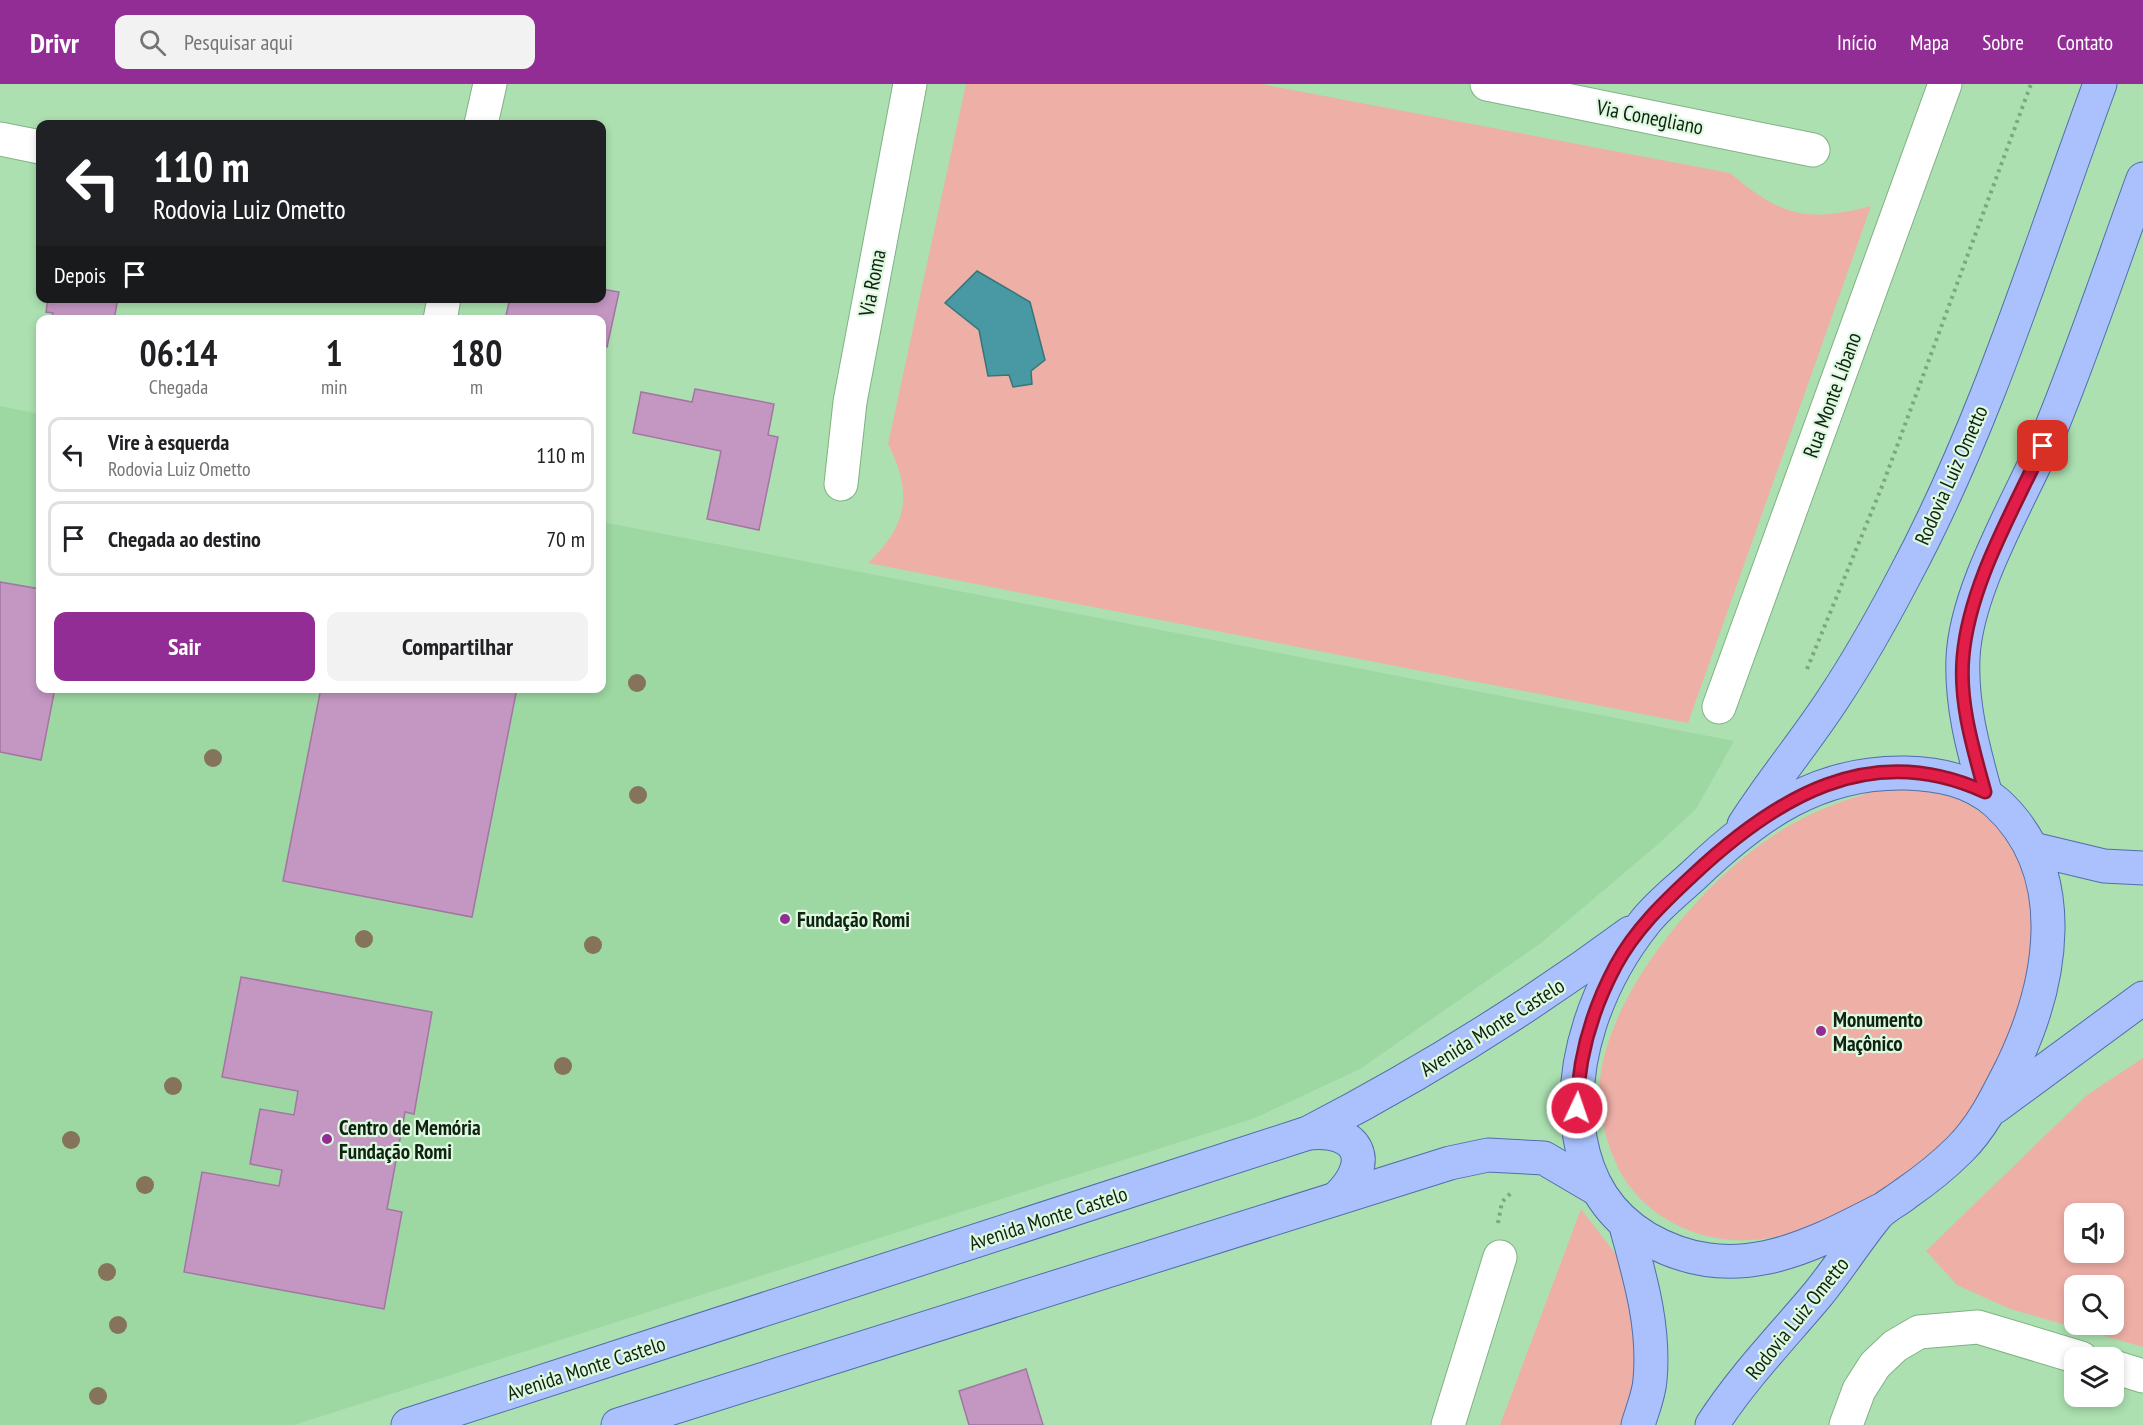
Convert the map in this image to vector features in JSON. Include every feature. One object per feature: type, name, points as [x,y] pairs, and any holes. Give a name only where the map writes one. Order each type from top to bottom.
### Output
[{"type":"main road","name":"Rodovia Luiz Ometto","points":[[1738,834],[1771,783],[1833,699],[1867,644],[1942,503],[1975,425],[2100,84]]},
{"type":"main road","points":[[1985,792],[1967,723],[1964,690],[1963,657],[1971,615],[1979,588],[2052,426],[2143,179]]},
{"type":"main road","points":[[618,1425],[1338,1197],[1450,1163],[1488,1155],[1544,1158],[1595,1188],[1626,1226],[1662,1247],[1703,1259],[1743,1260],[1782,1256],[1826,1239],[1906,1194],[1961,1148],[1992,1109],[2027,1036],[2047,966],[2049,930],[2046,901],[2033,849],[2020,829],[1985,792],[1958,780],[1930,774],[1857,775],[1802,794],[1738,834],[1646,921],[1617,964],[1592,1018],[1579,1072],[1577,1108],[1580,1133],[1595,1188]]},
{"type":"main road","points":[[2033,849],[2104,866],[2143,868]]},
{"type":"main road","name":"Avenida Monte Castelo","points":[[408,1425],[1308,1133],[1447,1058],[1550,992],[1646,921]]},
{"type":"main road","points":[[1992,1109],[2143,998]]},
{"type":"main road","points":[[1308,1133],[1326,1131],[1339,1134],[1350,1139],[1355,1147],[1357,1167],[1354,1176],[1350,1186],[1338,1197]]},
{"type":"main road","name":"Rodovia Luiz Ometto","points":[[1712,1425],[1824,1287],[1881,1210]]},
{"type":"main road","points":[[1626,1226],[1652,1338],[1650,1383],[1638,1425]]},
{"type":"street","points":[[482,120],[490,84]]},
{"type":"street","name":"Via Roma","points":[[841,484],[850,402],[910,84]]},
{"type":"street","name":"Via Conegliano","points":[[1487,84],[1813,150]]},
{"type":"street","name":"Rua Monte Líbano","points":[[1719,707],[1945,84]]},
{"type":"street","points":[[0,139],[36,146]]},
{"type":"street","points":[[1448,1425],[1500,1257]]},
{"type":"street","points":[[1846,1425],[1860,1390],[1875,1365],[1895,1346],[1918,1332],[1978,1327],[2064,1353]]},
{"type":"street","points":[[2124,1370],[2143,1376]]},
{"type":"path","points":[[1803,677],[1883,484],[2031,84]]},
{"type":"path","points":[[1500,1257],[1497,1217],[1502,1202],[1514,1189],[1529,1182],[1544,1158]]},
{"type":"shaded area","points":[[966,84],[1261,84],[1730,173],[1764,199],[1795,212],[1829,214],[1871,206],[1688,723],[868,563],[892,535],[902,508],[901,478],[888,444]]},
{"type":"shaded area","name":"Fundação Romi","points":[[0,406],[36,413],[36,693],[606,693],[606,523],[1734,741],[1696,809],[1655,847],[1541,943],[1360,1069],[1255,1118],[294,1425],[0,1425]]},
{"type":"shaded area","points":[[1890,787],[1927,789],[1966,803],[1994,824],[2006,837],[2024,868],[2037,906],[2037,925],[2024,1004],[2002,1057],[1978,1100],[1930,1154],[1899,1179],[1829,1220],[1793,1233],[1757,1240],[1705,1236],[1673,1223],[1658,1214],[1633,1190],[1615,1161],[1605,1132],[1600,1101],[1600,1080],[1608,1044],[1623,1007],[1644,970],[1670,933],[1731,868],[1763,843],[1805,817],[1841,802]]},
{"type":"shaded area","points":[[2143,1058],[2143,1347],[2101,1335],[2124,1335],[2124,1275],[2064,1275],[2064,1324],[2010,1309],[1957,1285],[1926,1251],[2087,1095]]},
{"type":"shaded area","points":[[1581,1209],[1618,1257],[1632,1300],[1638,1351],[1627,1425],[1500,1425]]},
{"type":"water","points":[[977,271],[1030,302],[1045,360],[1031,371],[1032,384],[1013,387],[1009,375],[988,376],[979,330],[945,303]]},
{"type":"building","points":[[606,290],[619,292],[607,347],[606,315],[506,315],[509,303],[606,303]]},
{"type":"building","points":[[47,303],[117,303],[115,315],[52,315],[53,313],[46,312]]},
{"type":"building","points":[[695,389],[774,404],[768,435],[778,437],[759,530],[707,519],[721,451],[633,433],[641,392],[692,402]]},
{"type":"building","points":[[0,582],[36,588],[36,693],[54,693],[41,760],[0,752]]},
{"type":"building","points":[[320,693],[516,693],[472,917],[283,881]]},
{"type":"building","name":"Centro de Memória Fundação Romi","points":[[241,977],[432,1012],[414,1114],[405,1112],[387,1209],[402,1212],[384,1309],[184,1272],[202,1172],[279,1186],[282,1170],[250,1164],[260,1109],[294,1115],[298,1091],[222,1077]]},
{"type":"building","points":[[1026,1369],[1043,1425],[969,1425],[959,1391]]},
{"type":"place","name":"Fundação Romi","points":[[785,919]]},
{"type":"place","name":"Monumento Maçônico","points":[[1821,1031]]},
{"type":"place","name":"Centro de Memória Fundação Romi","points":[[327,1139]]},
{"type":"route","points":[[1577,1108],[1577,1082],[1592,1018],[1617,964],[1646,921],[1738,834],[1802,794],[1828,783],[1857,775],[1930,774],[1958,780],[1985,792],[1967,723],[1963,657],[1979,588],[2043,446]]}]
